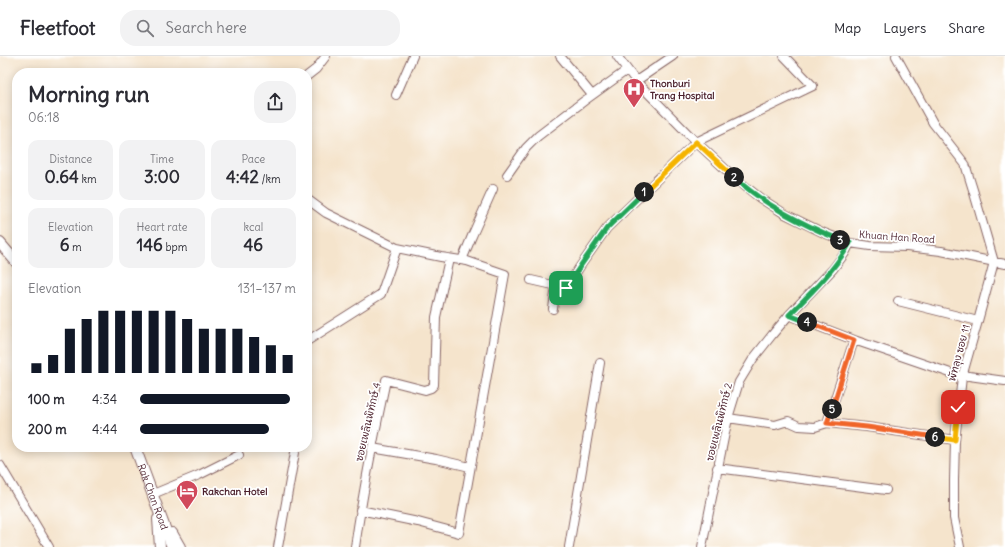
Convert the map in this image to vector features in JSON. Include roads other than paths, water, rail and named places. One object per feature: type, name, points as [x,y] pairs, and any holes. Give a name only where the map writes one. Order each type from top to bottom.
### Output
[{"type":"main road","points":[[0,243],[12,257]]},
{"type":"main road","name":"Rak Chan Road","points":[[139,452],[152,494],[172,547]]},
{"type":"main road","points":[[157,507],[160,547]]},
{"type":"main road","points":[[157,507],[180,547]]},
{"type":"street","points":[[312,72],[326,56]]},
{"type":"street","points":[[396,95],[413,56]]},
{"type":"street","points":[[560,56],[592,95]]},
{"type":"street","name":"Khuan Han Road","points":[[617,56],[636,81],[696,142],[736,179],[760,198],[785,214],[817,230],[850,243],[870,246],[907,247],[941,251],[1005,264]]},
{"type":"street","points":[[636,81],[673,56]]},
{"type":"street","points":[[531,280],[566,288],[607,228],[696,142],[813,86],[784,56]]},
{"type":"street","points":[[896,56],[933,123],[965,164],[994,262]]},
{"type":"street","points":[[507,175],[526,148],[538,136],[627,70]]},
{"type":"street","points":[[462,260],[493,189]]},
{"type":"street","points":[[312,203],[326,213],[397,248],[449,259],[467,261],[505,274],[459,533],[418,522],[360,510]]},
{"type":"street","name":"ซอยเพลินพิทักษ์ 2","points":[[702,547],[728,418],[739,382],[772,335],[833,268],[850,243]]},
{"type":"street","points":[[312,338],[381,294],[397,248]]},
{"type":"street","name":"ซอยเพลินพิทักษ์ 4","points":[[355,547],[360,510],[386,380],[425,390],[434,385],[436,317],[449,259]]},
{"type":"street","name":"พัทลุง ซอย 11","points":[[960,547],[954,518],[955,440],[962,376],[994,262]]},
{"type":"street","points":[[553,309],[556,286]]},
{"type":"street","points":[[898,301],[978,321]]},
{"type":"street","points":[[789,315],[854,340],[962,376],[1005,381]]},
{"type":"street","points":[[827,423],[854,340]]},
{"type":"street","points":[[569,547],[600,363]]},
{"type":"street","points":[[728,418],[775,424],[788,421],[799,426],[807,427],[815,427],[827,423],[867,427],[955,440]]},
{"type":"street","points":[[372,448],[436,459],[470,467]]},
{"type":"street","points":[[278,547],[295,452]]},
{"type":"street","points":[[152,494],[199,475],[239,455]]},
{"type":"street","points":[[0,465],[49,547]]},
{"type":"street","points":[[717,468],[886,490]]},
{"type":"place","name":"Thonburi Trang Hospital","points":[[634,108]]},
{"type":"place","name":"Rakchan Hotel","points":[[187,510]]}]
